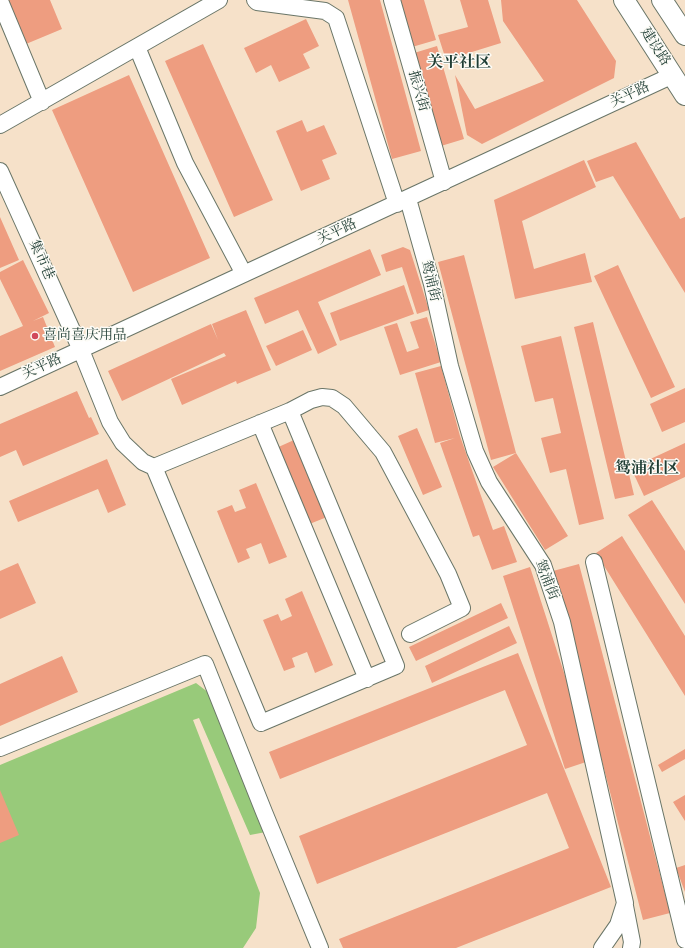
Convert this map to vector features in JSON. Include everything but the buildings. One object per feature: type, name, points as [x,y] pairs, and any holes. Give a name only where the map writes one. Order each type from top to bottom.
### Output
[{"type":"main road","name":"建设路","points":[[624,0],[679,71],[685,95]]},
{"type":"main road","points":[[662,0],[685,35]]},
{"type":"street","points":[[0,126],[219,0]]},
{"type":"street","name":"鸳浦街","points":[[255,0],[257,2],[270,4],[325,10],[336,18],[432,284],[450,366],[475,451],[490,482],[543,565],[562,622],[625,903],[632,948]]},
{"type":"street","name":"振兴街","points":[[392,0],[444,182]]},
{"type":"street","points":[[0,1],[42,102]]},
{"type":"street","points":[[137,47],[184,163],[244,274]]},
{"type":"street","name":"关平路","points":[[0,387],[444,182],[679,71]]},
{"type":"street","name":"集市巷","points":[[0,171],[81,350],[113,428],[123,443],[133,453],[143,462],[154,467]]},
{"type":"street","points":[[290,410],[396,666],[261,723],[154,467],[311,400],[322,397],[332,398],[344,406],[383,452],[448,574],[462,608],[410,634]]},
{"type":"street","points":[[260,423],[367,679]]},
{"type":"street","points":[[594,562],[685,940]]},
{"type":"street","points":[[0,748],[205,664],[320,948]]},
{"type":"street","points":[[602,948],[618,925],[625,903]]},
{"type":"green space","points":[[196,683],[209,693],[266,832],[250,835],[199,718],[193,720],[260,893],[256,928],[243,948],[0,948],[0,765]]},
{"type":"place","name":"喜尚喜庆用品","points":[[35,336]]},
{"type":"district","name":"关平社区","points":[[459,63]]},
{"type":"district","name":"鸳浦社区","points":[[647,469]]}]
